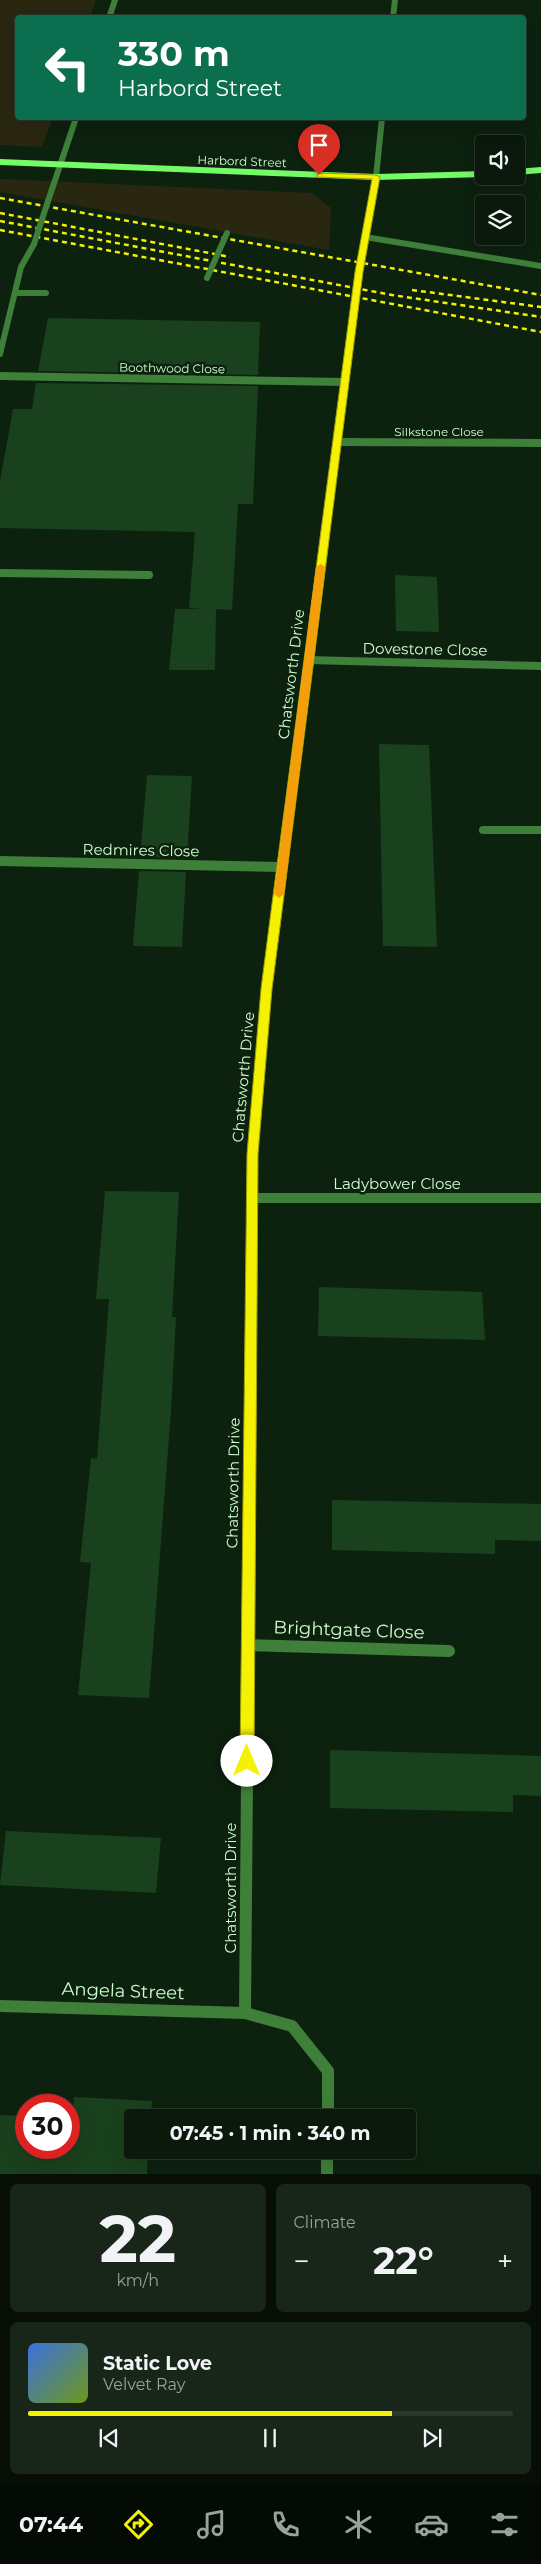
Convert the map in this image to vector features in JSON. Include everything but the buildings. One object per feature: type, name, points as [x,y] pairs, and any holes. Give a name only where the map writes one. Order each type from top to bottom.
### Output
[{"type":"street","points":[[110,15],[115,0]]},
{"type":"street","points":[[393,15],[395,0]]},
{"type":"street","points":[[0,354],[21,267],[34,244],[75,120]]},
{"type":"street","name":"Chatsworth Drive","points":[[245,2013],[253,1154],[267,989],[282,867],[354,307],[376,177],[382,120]]},
{"type":"street","name":"Harbord Street","points":[[0,162],[376,177],[475,174]]},
{"type":"street","points":[[525,171],[541,170]]},
{"type":"street","points":[[207,278],[227,233]]},
{"type":"street","points":[[365,237],[541,266]]},
{"type":"street","points":[[15,293],[46,292]]},
{"type":"street","name":"Boothwood Close","points":[[0,376],[344,382]]},
{"type":"street","name":"Silkstone Close","points":[[337,442],[541,443]]},
{"type":"street","points":[[0,573],[149,575]]},
{"type":"street","name":"Dovestone Close","points":[[309,660],[541,666]]},
{"type":"street","points":[[483,830],[541,830]]},
{"type":"street","name":"Redmires Close","points":[[0,861],[282,867]]},
{"type":"street","name":"Ladybower Close","points":[[252,1198],[541,1198]]},
{"type":"street","name":"Brightgate Close","points":[[248,1645],[449,1651]]},
{"type":"street","name":"Angela Street","points":[[0,2006],[245,2013]]},
{"type":"street","points":[[245,2013],[292,2026],[328,2071],[328,2109]]},
{"type":"street","points":[[327,2159],[327,2174]]},
{"type":"shaded area","points":[[0,0],[96,0],[91,15],[15,15],[15,120],[52,120],[42,147],[0,145]]},
{"type":"shaded area","points":[[0,179],[312,193],[331,208],[329,250],[0,192]]},
{"type":"railway","points":[[0,198],[541,295]]},
{"type":"railway","points":[[0,213],[230,257]]},
{"type":"railway","points":[[0,221],[392,295],[541,317]]},
{"type":"railway","points":[[0,230],[541,332]]},
{"type":"railway","points":[[412,290],[541,307]]},
{"type":"slow traffic","points":[[279,894],[321,567]]},
{"type":"route","points":[[247,1761],[253,1154],[267,989],[344,382],[359,272],[376,177],[319,175]]}]
